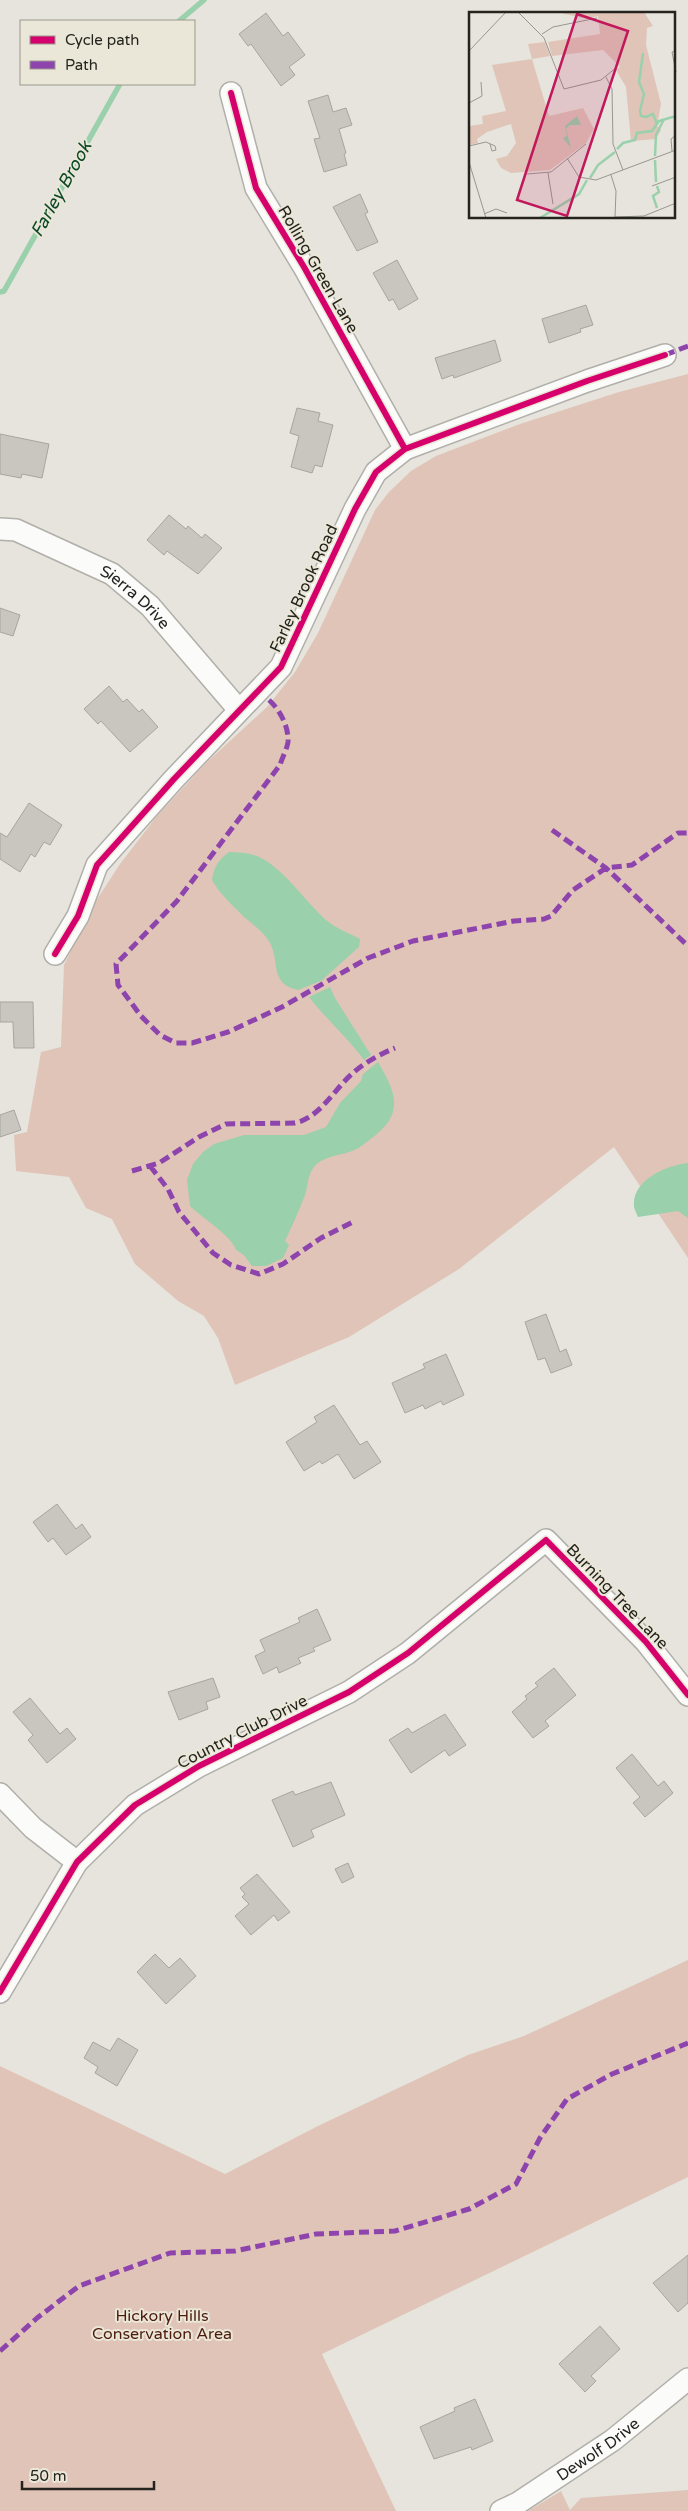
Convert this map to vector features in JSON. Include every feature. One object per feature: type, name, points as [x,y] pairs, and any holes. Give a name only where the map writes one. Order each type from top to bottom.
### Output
[{"type":"street","name":"Rolling Green Lane","points":[[231,93],[256,188],[304,267],[405,449]]},
{"type":"street","name":"Farley Brook Road","points":[[54,954],[78,916],[97,865],[174,779],[281,667],[322,578],[376,472],[405,449],[587,381],[665,355]]},
{"type":"street","name":"Sierra Drive","points":[[0,528],[16,530],[112,574],[150,606],[239,710]]},
{"type":"street","name":"Burning Tree Lane","points":[[546,1540],[646,1642],[688,1695]]},
{"type":"street","name":"Country Club Drive","points":[[0,1992],[77,1862],[135,1805],[199,1766],[349,1692],[408,1653],[546,1540]]},
{"type":"street","points":[[0,1794],[33,1828],[77,1862]]},
{"type":"street","name":"Dewolf Drive","points":[[501,2511],[518,2503],[613,2440],[688,2379]]},
{"type":"green space","points":[[688,374],[688,1258],[614,1147],[459,1269],[349,1337],[235,1385],[218,1338],[204,1316],[178,1301],[135,1264],[112,1219],[86,1208],[69,1177],[16,1171],[14,1135],[27,1132],[41,1052],[61,1047],[64,965],[92,907],[120,864],[157,816],[206,763],[267,707],[295,672],[318,633],[375,510],[389,492],[411,471],[436,456],[520,424],[619,392]]},
{"type":"green space","name":"Hickory Hills Conservation Area","points":[[688,1960],[688,2177],[322,2354],[396,2511],[0,2511],[0,2066],[225,2174],[318,2126],[468,2055],[524,2036]]},
{"type":"green space","points":[[688,2490],[688,2511],[528,2511],[561,2491],[570,2510],[581,2498]]},
{"type":"shaded area","points":[[229,852],[255,855],[271,864],[288,879],[326,920],[360,939],[359,947],[321,981],[298,990],[283,983],[277,971],[270,943],[226,899],[212,880],[217,864]]},
{"type":"shaded area","points":[[330,987],[371,1055],[364,1060],[309,997]]},
{"type":"shaded area","points":[[378,1062],[393,1093],[393,1111],[389,1120],[382,1129],[358,1148],[319,1162],[315,1166],[310,1173],[305,1195],[285,1241],[289,1245],[283,1258],[266,1266],[252,1266],[223,1233],[190,1206],[187,1180],[193,1164],[203,1152],[214,1144],[244,1135],[304,1135],[326,1127],[340,1103],[361,1081],[363,1074]]},
{"type":"shaded area","points":[[688,1163],[688,1218],[678,1211],[638,1217],[634,1207],[635,1197],[645,1181],[670,1167]]},
{"type":"building","points":[[266,13],[283,36],[288,32],[305,55],[289,67],[295,75],[281,86],[251,44],[248,46],[239,34]]},
{"type":"building","points":[[328,95],[333,112],[346,108],[352,125],[339,129],[346,153],[344,154],[347,165],[324,172],[314,139],[320,138],[308,101]]},
{"type":"building","points":[[360,194],[368,212],[365,214],[378,242],[357,251],[333,207]]},
{"type":"building","points":[[397,260],[418,299],[399,310],[393,299],[389,301],[373,273]]},
{"type":"building","points":[[586,305],[593,325],[580,329],[581,332],[549,343],[542,319]]},
{"type":"building","points":[[495,340],[501,361],[454,378],[453,375],[442,379],[435,358]]},
{"type":"building","points":[[297,408],[320,413],[318,421],[333,425],[322,467],[315,465],[312,473],[291,467],[299,436],[290,433]]},
{"type":"building","points":[[0,434],[49,444],[42,478],[22,474],[21,478],[0,474]]},
{"type":"building","points":[[169,515],[186,529],[188,526],[202,538],[205,534],[222,548],[198,574],[167,551],[164,555],[147,540]]},
{"type":"building","points":[[0,608],[20,615],[13,636],[0,632]]},
{"type":"building","points":[[109,686],[123,702],[127,699],[139,712],[142,709],[158,727],[130,752],[101,721],[98,724],[84,709]]},
{"type":"building","points":[[29,803],[62,825],[50,845],[44,842],[35,857],[31,854],[20,872],[0,859],[0,833],[7,837]]},
{"type":"building","points":[[0,1002],[33,1002],[34,1048],[14,1048],[13,1022],[0,1022]]},
{"type":"building","points":[[14,1110],[21,1130],[0,1137],[0,1115]]},
{"type":"building","points":[[546,1314],[560,1352],[566,1349],[572,1365],[551,1373],[545,1358],[538,1360],[525,1322]]},
{"type":"building","points":[[446,1354],[464,1395],[443,1405],[441,1401],[425,1409],[423,1405],[405,1413],[392,1383],[425,1368],[423,1364]]},
{"type":"building","points":[[334,1405],[360,1445],[367,1441],[381,1462],[354,1479],[338,1454],[322,1464],[320,1461],[304,1471],[286,1442],[317,1422],[314,1417]]},
{"type":"building","points":[[57,1504],[76,1529],[82,1524],[91,1537],[66,1555],[53,1538],[48,1542],[33,1522]]},
{"type":"building","points":[[317,1609],[331,1640],[313,1648],[315,1651],[298,1658],[301,1663],[279,1673],[277,1667],[263,1674],[255,1656],[265,1651],[260,1640],[300,1622],[298,1618]]},
{"type":"building","points":[[554,1668],[576,1695],[545,1721],[549,1726],[533,1738],[512,1712],[527,1699],[525,1696],[538,1686],[535,1683]]},
{"type":"building","points":[[213,1678],[220,1697],[206,1702],[208,1709],[179,1720],[168,1692]]},
{"type":"building","points":[[30,1698],[60,1734],[67,1728],[76,1739],[47,1763],[28,1740],[33,1735],[13,1712]]},
{"type":"building","points":[[445,1714],[466,1745],[449,1756],[445,1750],[411,1773],[389,1740],[408,1728],[412,1733]]},
{"type":"building","points":[[632,1754],[658,1786],[664,1781],[673,1793],[645,1817],[633,1803],[640,1797],[616,1768]]},
{"type":"building","points":[[331,1782],[345,1815],[311,1830],[314,1837],[293,1847],[272,1800],[293,1791],[295,1795]]},
{"type":"building","points":[[348,1863],[354,1877],[342,1883],[335,1869]]},
{"type":"building","points":[[257,1874],[290,1912],[278,1921],[274,1915],[251,1935],[235,1916],[249,1904],[242,1897],[245,1894],[240,1888]]},
{"type":"building","points":[[155,1954],[169,1968],[180,1958],[196,1976],[166,2004],[137,1972]]},
{"type":"building","points":[[118,2038],[138,2050],[117,2086],[95,2073],[98,2067],[84,2058],[93,2042],[110,2051]]},
{"type":"building","points":[[688,2255],[688,2303],[678,2312],[653,2283]]},
{"type":"building","points":[[600,2326],[620,2349],[591,2376],[596,2381],[585,2392],[559,2364]]},
{"type":"building","points":[[475,2399],[493,2441],[472,2450],[471,2447],[434,2459],[420,2427],[455,2411],[454,2408]]},
{"type":"waterway","name":"Farley Brook","points":[[180,20],[204,0]]},
{"type":"waterway","name":"Farley Brook","points":[[0,292],[4,291],[119,85]]},
{"type":"marked path","points":[[665,355],[688,346]]},
{"type":"marked path","points":[[269,700],[280,714],[288,736],[288,742],[280,765],[177,901],[116,964],[118,985],[141,1016],[160,1035],[176,1043],[192,1043],[228,1032],[282,1007],[368,958],[413,941],[514,921],[544,919],[551,916],[573,890],[606,868],[632,865],[678,833],[688,833]]},
{"type":"marked path","points":[[552,830],[606,868],[688,946]]},
{"type":"marked path","points":[[132,1171],[159,1163],[199,1137],[226,1124],[295,1123],[304,1120],[320,1109],[359,1068],[373,1058],[395,1048]]},
{"type":"marked path","points":[[150,1166],[168,1189],[179,1212],[213,1253],[231,1265],[259,1274],[283,1264],[321,1238],[353,1222]]},
{"type":"marked path","points":[[0,2351],[37,2318],[79,2286],[170,2253],[235,2251],[316,2234],[395,2231],[469,2209],[516,2184],[540,2138],[567,2099],[612,2074],[688,2043]]},
{"type":"cycle path","points":[[231,93],[256,188],[304,267],[405,449]]},
{"type":"cycle path","points":[[55,954],[78,916],[97,865],[174,779],[281,667],[355,509],[376,472],[405,449],[587,381],[665,355]]},
{"type":"cycle path","points":[[0,1992],[77,1862],[135,1805],[199,1766],[349,1692],[408,1653],[546,1540],[646,1642],[688,1695]]}]
